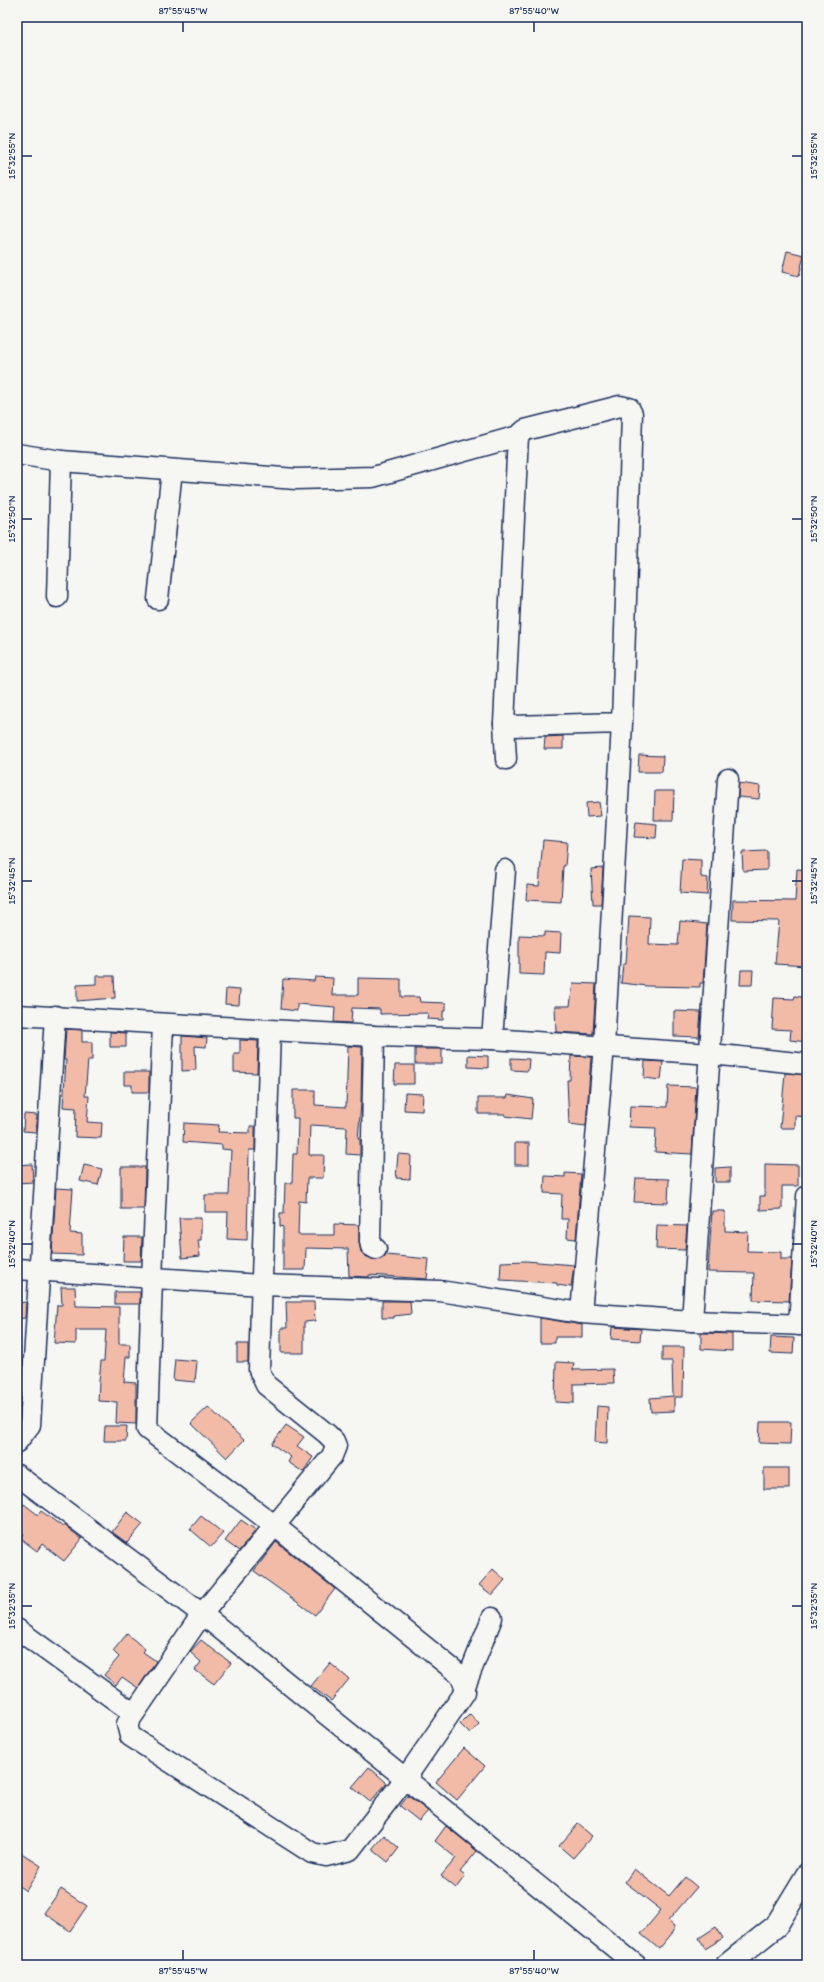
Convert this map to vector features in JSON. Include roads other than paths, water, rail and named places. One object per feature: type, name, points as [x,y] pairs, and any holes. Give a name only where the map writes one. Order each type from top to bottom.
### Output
[{"type":"main road","points":[[727,1965],[776,1926],[807,1876]]},
{"type":"street","points":[[17,454],[61,461],[296,479],[373,477],[518,436],[525,430],[620,406],[629,408],[632,414],[622,723],[604,1046],[581,1313]]},
{"type":"street","points":[[506,759],[504,722],[518,436]]},
{"type":"street","points":[[57,597],[61,461]]},
{"type":"street","points":[[158,599],[172,470]]},
{"type":"street","points":[[504,722],[512,726],[622,723]]},
{"type":"street","points":[[692,1322],[711,1054],[728,779]]},
{"type":"street","points":[[492,1039],[505,870]]},
{"type":"street","points":[[17,1015],[55,1016],[93,1021],[270,1031],[374,1036],[492,1039],[711,1054],[807,1064]]},
{"type":"street","points":[[17,1442],[30,1425],[55,1016]]},
{"type":"street","points":[[163,1024],[152,1279],[148,1429],[274,1525],[460,1675],[466,1686]]},
{"type":"street","points":[[270,1031],[259,1370],[266,1385],[327,1434],[334,1441],[336,1446],[332,1456],[202,1614],[133,1713],[127,1724],[130,1736],[312,1853],[326,1856],[350,1850],[405,1779],[465,1692],[492,1618]]},
{"type":"street","points":[[374,1036],[370,1241],[371,1246],[376,1249]]},
{"type":"street","points":[[17,1269],[262,1285],[440,1291],[581,1313],[692,1322],[803,1325],[807,1196]]},
{"type":"street","points":[[17,1475],[202,1614],[636,1965]]},
{"type":"street","points":[[17,1629],[133,1713]]}]
